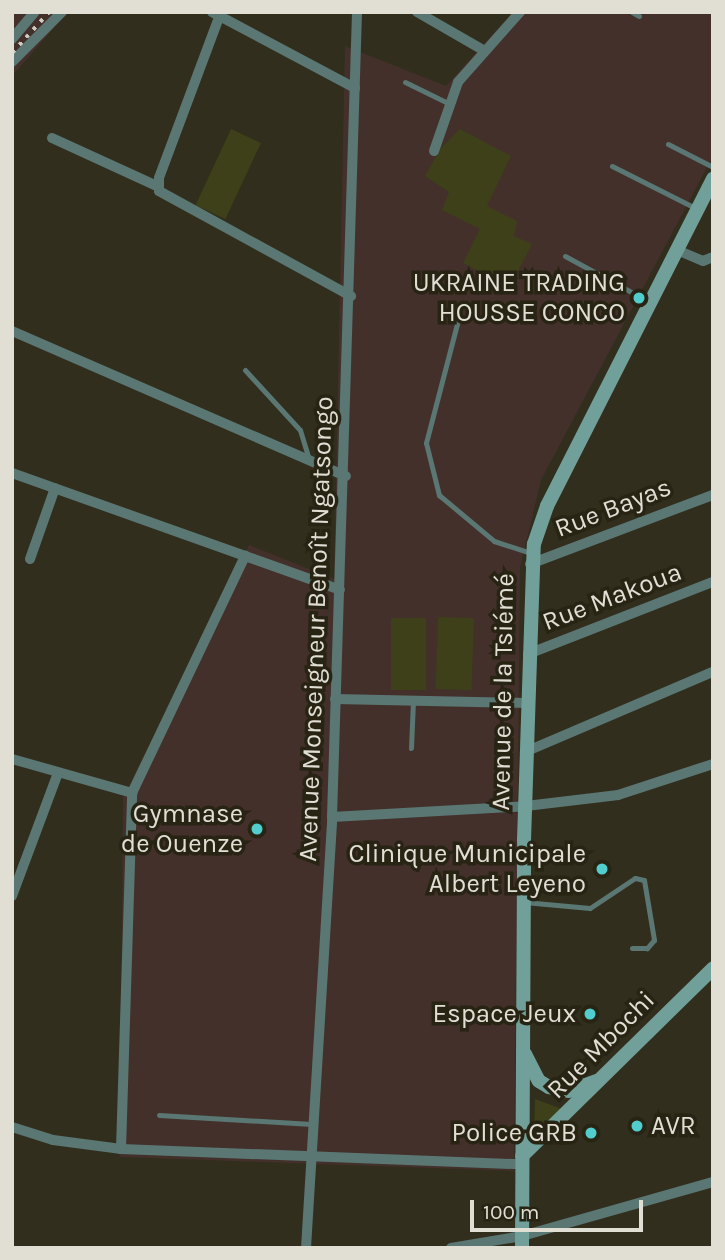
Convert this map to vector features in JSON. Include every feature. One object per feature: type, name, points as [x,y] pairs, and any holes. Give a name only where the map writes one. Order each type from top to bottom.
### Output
[{"type":"main road","name":"Avenue de la Tsiémé","points":[[522,1242],[525,752],[531,559],[547,506],[713,179]]},
{"type":"main road","name":"Rue Mbochi","points":[[521,1160],[713,968]]},
{"type":"main road","points":[[522,1045],[533,1072],[549,1087],[569,1091],[604,1078]]},
{"type":"street","points":[[12,39],[35,12]]},
{"type":"street","points":[[14,56],[62,12]]},
{"type":"street","name":"Avenue Monseigneur Benoît Ngatsongo","points":[[306,1248],[316,1125],[332,817],[346,476],[357,12]]},
{"type":"street","points":[[417,12],[483,50]]},
{"type":"street","points":[[434,151],[458,82],[483,50],[520,12]]},
{"type":"street","points":[[157,186],[218,14],[355,88]]},
{"type":"street","points":[[52,138],[157,186],[164,195],[351,296]]},
{"type":"street","points":[[677,250],[709,261]]},
{"type":"street","points":[[12,331],[346,476]]},
{"type":"street","points":[[12,473],[340,590]]},
{"type":"street","points":[[30,559],[55,488]]},
{"type":"street","name":"Rue Bayas","points":[[531,559],[713,495]]},
{"type":"street","points":[[121,1149],[132,793],[245,556]]},
{"type":"street","name":"Rue Makoua","points":[[528,654],[713,582]]},
{"type":"street","points":[[525,752],[713,672]]},
{"type":"street","points":[[335,699],[526,703]]},
{"type":"street","points":[[12,759],[132,793]]},
{"type":"street","points":[[332,817],[526,806],[618,795],[713,764]]},
{"type":"street","points":[[12,896],[58,773]]},
{"type":"street","points":[[12,1127],[53,1140],[121,1149],[521,1160]]},
{"type":"street","points":[[451,1248],[522,1242],[713,1182]]},
{"type":"lane","points":[[632,12],[639,16]]},
{"type":"lane","points":[[405,82],[450,104]]},
{"type":"lane","points":[[668,144],[713,167]]},
{"type":"lane","points":[[612,166],[697,209]]},
{"type":"lane","points":[[565,257],[650,303]]},
{"type":"lane","points":[[458,320],[426,443],[439,495],[494,541],[531,559]]},
{"type":"lane","points":[[245,370],[300,430],[309,460]]},
{"type":"lane","points":[[411,748],[413,701]]},
{"type":"lane","points":[[524,902],[590,908],[635,878],[644,880],[654,940],[648,948],[632,948]]},
{"type":"lane","points":[[159,1115],[316,1125]]},
{"type":"shaded area","points":[[12,12],[68,12],[12,76]]},
{"type":"shaded area","points":[[513,12],[713,12],[713,156],[541,480],[520,568],[514,1171],[120,1157],[123,798],[249,545],[334,579],[345,46],[446,86]]},
{"type":"green space","points":[[231,129],[261,143],[225,219],[196,205]]},
{"type":"green space","points":[[460,129],[511,156],[487,206],[517,221],[514,236],[532,244],[510,287],[463,263],[480,229],[442,210],[449,192],[425,176],[440,149]]},
{"type":"green space","points":[[438,617],[474,618],[471,690],[435,689]]},
{"type":"green space","points":[[391,618],[426,618],[426,690],[391,690]]},
{"type":"green space","points":[[535,1099],[562,1109],[534,1138]]},
{"type":"railway","points":[[12,53],[49,12]]},
{"type":"place","name":"UKRAINE TRADING HOUSSE CONCO","points":[[639,298]]},
{"type":"place","name":"Gymnase de Ouenze","points":[[257,829]]},
{"type":"place","name":"Clinique Municipale Albert Leyeno","points":[[602,869]]},
{"type":"place","name":"Espace Jeux","points":[[590,1014]]},
{"type":"place","name":"AVR","points":[[637,1126]]},
{"type":"place","name":"Police GRB","points":[[591,1133]]}]
